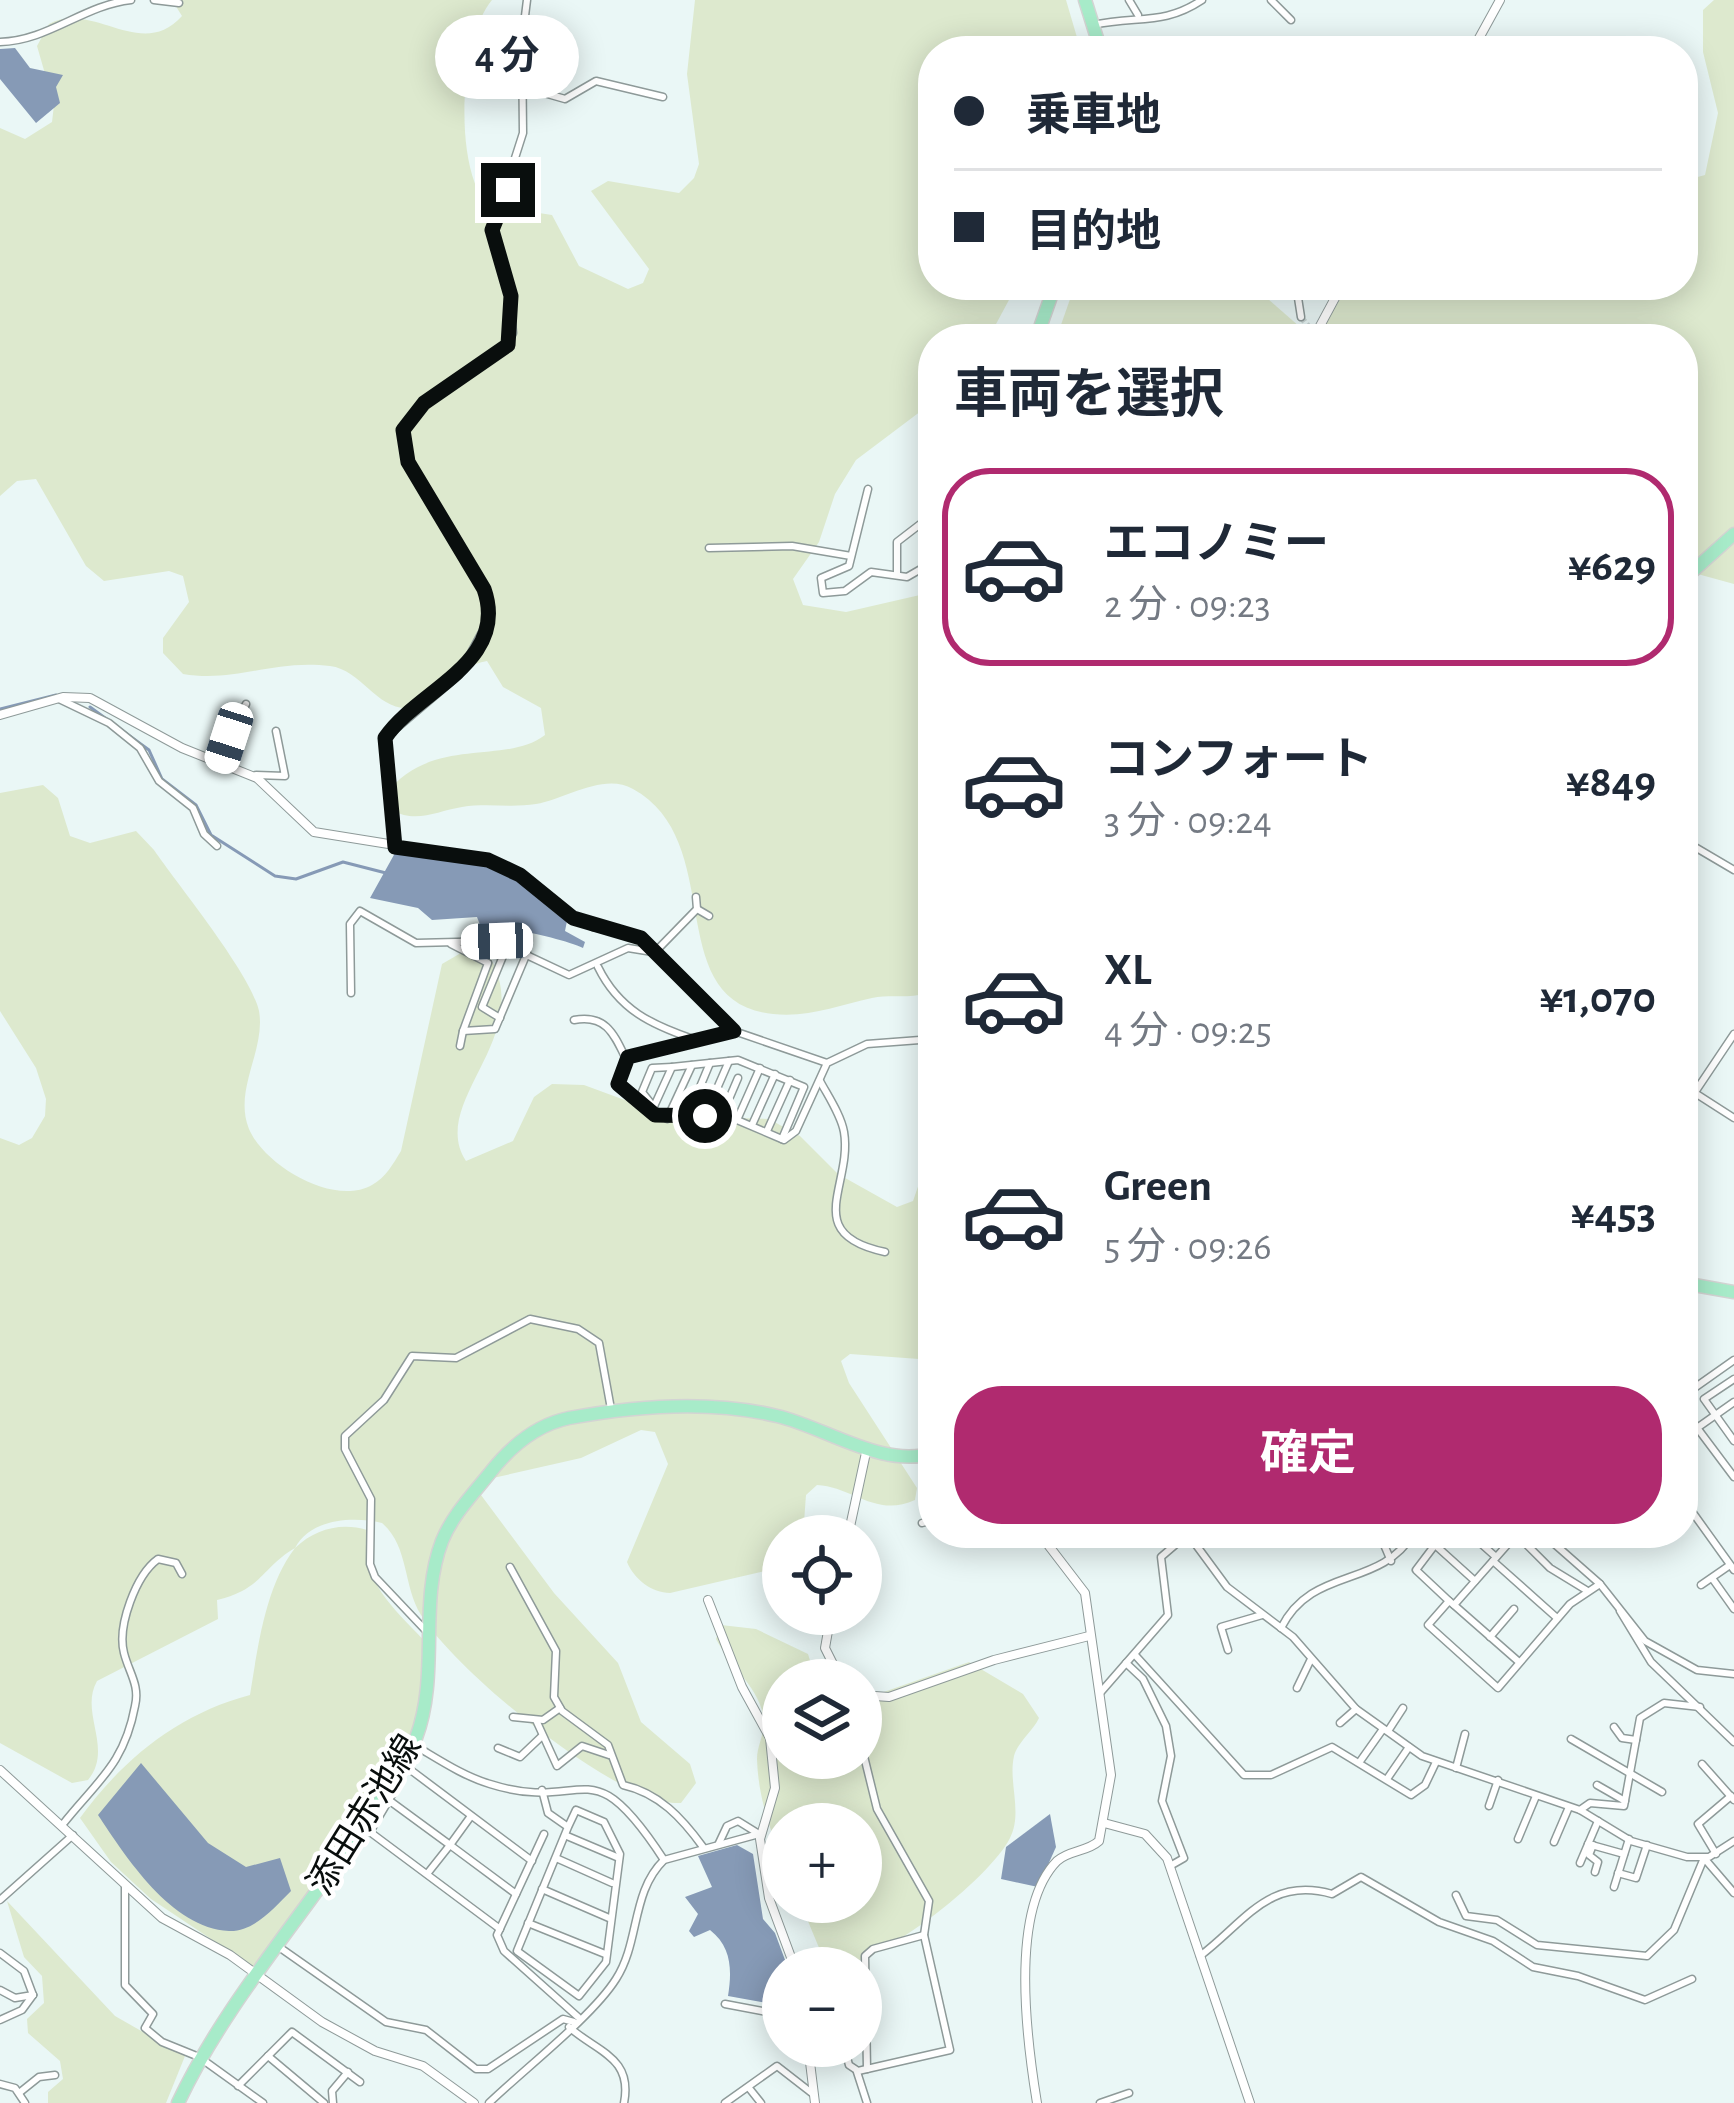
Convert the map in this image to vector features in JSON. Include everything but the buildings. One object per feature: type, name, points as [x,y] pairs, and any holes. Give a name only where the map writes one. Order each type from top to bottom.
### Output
[{"type":"main road","points":[[1085,0],[1096,36]]},
{"type":"main road","points":[[1698,566],[1734,533]]},
{"type":"main road","points":[[1698,1286],[1734,1292]]},
{"type":"main road","name":"添田赤池線","points":[[178,2103],[200,2057],[391,1791],[414,1751],[429,1694],[436,1561],[460,1509],[525,1437],[563,1419],[736,1409],[778,1416],[918,1458]]},
{"type":"street","points":[[0,42],[34,38],[94,9],[131,0]]},
{"type":"street","points":[[154,0],[179,2]]},
{"type":"street","points":[[395,847],[385,738],[459,675],[489,610],[484,589],[408,462],[403,430],[424,403],[503,352],[513,333],[508,280],[492,230],[523,133],[527,0]]},
{"type":"street","points":[[1129,0],[1140,18]]},
{"type":"street","points":[[1093,25],[1140,18],[1170,20],[1202,0]]},
{"type":"street","points":[[1271,0],[1292,20]]},
{"type":"street","points":[[1480,36],[1500,0]]},
{"type":"street","points":[[523,87],[565,99],[596,81],[663,97]]},
{"type":"street","points":[[1299,300],[1301,317]]},
{"type":"street","points":[[868,489],[849,566],[821,578],[823,593],[837,594],[876,570],[897,576],[918,573]]},
{"type":"street","points":[[897,576],[896,542],[918,527]]},
{"type":"street","points":[[709,548],[792,546],[851,556]]},
{"type":"street","points":[[0,715],[58,698],[90,698],[182,748],[253,776],[314,832],[448,851],[506,866],[558,908],[594,927],[641,938],[734,1031],[826,1063],[867,1044],[918,1040]]},
{"type":"street","points":[[58,698],[109,723],[140,748],[159,781],[193,808],[203,834],[217,846]]},
{"type":"street","points":[[221,763],[246,704]]},
{"type":"street","points":[[253,776],[285,776],[275,731]]},
{"type":"street","points":[[1698,849],[1734,870]]},
{"type":"street","points":[[658,951],[697,909],[696,897]]},
{"type":"street","points":[[697,909],[709,916]]},
{"type":"street","points":[[351,993],[350,924],[356,912],[366,911],[416,943],[508,944],[569,975],[597,967],[628,948],[658,951]]},
{"type":"street","points":[[448,942],[488,963],[460,1046]]},
{"type":"street","points":[[500,1018],[482,1006],[508,944]]},
{"type":"street","points":[[463,1031],[490,1032],[526,953]]},
{"type":"street","points":[[597,967],[607,986],[639,1016],[671,1036],[696,1041]]},
{"type":"street","points":[[574,1020],[593,1019],[610,1028],[626,1059],[620,1089],[667,1119],[723,1114],[782,1139]]},
{"type":"street","points":[[626,1059],[734,1031]]},
{"type":"street","points":[[1698,1088],[1734,1034]]},
{"type":"street","points":[[653,1110],[642,1092],[652,1068],[729,1061],[760,1068],[804,1090],[782,1139]]},
{"type":"street","points":[[705,1116],[729,1061]]},
{"type":"street","points":[[687,1118],[710,1063]]},
{"type":"street","points":[[782,1139],[796,1131],[826,1063]]},
{"type":"street","points":[[667,1119],[692,1065]]},
{"type":"street","points":[[653,1110],[672,1067]]},
{"type":"street","points":[[737,1120],[760,1068]]},
{"type":"street","points":[[752,1126],[775,1074]]},
{"type":"street","points":[[723,1114],[738,1078]]},
{"type":"street","points":[[766,1133],[790,1080]]},
{"type":"street","points":[[820,1081],[844,1130],[835,1206],[839,1225],[851,1240],[885,1252]]},
{"type":"street","points":[[1698,1095],[1734,1118]]},
{"type":"street","points":[[433,1638],[383,1588],[370,1564],[373,1513],[345,1449],[351,1428],[385,1400],[412,1356],[456,1358],[530,1318],[578,1329],[599,1343],[611,1413]]},
{"type":"street","points":[[1698,1384],[1734,1360]]},
{"type":"street","points":[[1734,1379],[1704,1399],[1734,1441]]},
{"type":"street","points":[[1698,1426],[1734,1402]]},
{"type":"street","points":[[1698,1428],[1734,1477]]},
{"type":"street","points":[[852,1515],[867,1446]]},
{"type":"street","points":[[1726,1466],[1734,1460]]},
{"type":"street","points":[[1698,1521],[1732,1568],[1701,1586]]},
{"type":"street","points":[[1037,2103],[1025,1988],[1032,1911],[1053,1866],[1094,1847],[1104,1823],[1112,1775],[1077,1577],[1052,1548]]},
{"type":"street","points":[[1098,1696],[1168,1615],[1161,1557],[1171,1548]]},
{"type":"street","points":[[1199,1548],[1227,1587],[1281,1628],[1356,1709],[1409,1748],[1436,1762],[1580,1810],[1646,1845],[1704,1858],[1734,1841]]},
{"type":"street","points":[[1385,1548],[1390,1562]]},
{"type":"street","points":[[1281,1628],[1312,1589],[1390,1562],[1402,1548]]},
{"type":"street","points":[[1423,1548],[1426,1553]]},
{"type":"street","points":[[1430,1548],[1416,1570],[1520,1663]]},
{"type":"street","points":[[1438,1548],[1475,1581]]},
{"type":"street","points":[[1484,1548],[1557,1618]]},
{"type":"street","points":[[1504,1548],[1428,1625],[1498,1688],[1557,1618],[1586,1590],[1600,1584]]},
{"type":"street","points":[[1529,1548],[1586,1590]]},
{"type":"street","points":[[1558,1548],[1600,1584],[1645,1641],[1697,1670],[1734,1676]]},
{"type":"street","points":[[1546,1564],[1562,1552]]},
{"type":"street","points":[[63,1824],[112,1772],[126,1740],[137,1690],[122,1649],[137,1584],[158,1559],[176,1563],[182,1574]]},
{"type":"street","points":[[510,1567],[556,1651],[554,1697],[560,1708],[598,1734],[623,1785],[644,1789],[672,1810],[703,1847]]},
{"type":"street","points":[[1712,1578],[1734,1609]]},
{"type":"street","points":[[708,1600],[742,1687],[770,1738],[775,1788],[759,1834],[769,1898],[787,1947]]},
{"type":"street","points":[[1616,1602],[1631,1636],[1651,1662],[1734,1742]]},
{"type":"street","points":[[1490,1636],[1514,1609]]},
{"type":"street","points":[[1228,1650],[1221,1627],[1262,1615]]},
{"type":"street","points":[[882,1696],[1089,1636]]},
{"type":"street","points":[[1135,1654],[1244,1775],[1270,1775],[1324,1748],[1340,1748],[1412,1796],[1425,1785],[1436,1762]]},
{"type":"street","points":[[1297,1688],[1311,1659]]},
{"type":"street","points":[[1126,1663],[1143,1678],[1170,1742],[1162,1801],[1184,1858],[1169,1866]]},
{"type":"street","points":[[1627,1801],[1640,1718],[1655,1706],[1700,1707]]},
{"type":"street","points":[[513,1718],[536,1720],[560,1708]]},
{"type":"street","points":[[1361,1761],[1402,1708]]},
{"type":"street","points":[[1340,1723],[1356,1709]]},
{"type":"street","points":[[536,1720],[556,1766],[582,1746],[609,1755]]},
{"type":"street","points":[[1614,1727],[1622,1738],[1636,1740]]},
{"type":"street","points":[[1456,1768],[1465,1734]]},
{"type":"street","points":[[498,1748],[520,1756],[541,1737]]},
{"type":"street","points":[[1571,1739],[1662,1792]]},
{"type":"street","points":[[1388,1779],[1409,1748]]},
{"type":"street","points":[[500,1929],[370,1832],[414,1751],[490,1785],[594,1789],[622,1801],[664,1860]]},
{"type":"street","points":[[1702,1763],[1732,1798],[1698,1824],[1716,1854]]},
{"type":"street","points":[[407,1768],[532,1861]]},
{"type":"street","points":[[0,1770],[162,1918],[258,1973],[322,2021],[375,2050],[423,2066],[474,2103]]},
{"type":"street","points":[[855,2070],[950,2050],[924,1935],[929,1901],[877,1809],[870,1779]]},
{"type":"street","points":[[1489,1806],[1498,1780]]},
{"type":"street","points":[[1597,1785],[1627,1801]]},
{"type":"street","points":[[542,1790],[548,1813],[567,1832],[619,1858]]},
{"type":"street","points":[[391,1791],[450,1845],[516,1894]]},
{"type":"street","points":[[1518,1839],[1536,1796]]},
{"type":"street","points":[[1580,1810],[1585,1804],[1619,1806],[1627,1801]]},
{"type":"street","points":[[1554,1842],[1569,1807]]},
{"type":"street","points":[[544,1834],[500,1929],[499,1943],[537,1974],[578,1996],[606,1962],[612,1883],[619,1858],[604,1822],[576,1810],[517,1951],[537,1974],[574,2022],[620,2064],[628,2086],[624,2103]]},
{"type":"street","points":[[427,1874],[471,1816]]},
{"type":"street","points":[[719,1843],[728,1826],[738,1821],[759,1834]]},
{"type":"street","points":[[1595,1872],[1598,1862],[1589,1855],[1598,1821]]},
{"type":"street","points":[[1104,1823],[1145,1834],[1169,1866],[1250,2103]]},
{"type":"street","points":[[489,2103],[616,1981],[644,1886],[664,1860],[759,1834]]},
{"type":"street","points":[[0,1900],[73,1835]]},
{"type":"street","points":[[1614,1887],[1629,1839]]},
{"type":"street","points":[[1591,1844],[1624,1854]]},
{"type":"street","points":[[1580,1863],[1591,1844]]},
{"type":"street","points":[[1618,1873],[1636,1878],[1646,1845]]},
{"type":"street","points":[[556,1858],[612,1883]]},
{"type":"street","points":[[1704,1858],[1734,1893]]},
{"type":"street","points":[[1456,1895],[1466,1916],[1497,1921],[1537,1945],[1638,1958],[1654,1952],[1673,1930],[1704,1858]]},
{"type":"street","points":[[1200,1957],[1263,1898],[1297,1888],[1332,1894],[1361,1876],[1439,1922],[1493,1941],[1533,1967],[1578,1976],[1645,2000],[1692,1979]]},
{"type":"street","points":[[125,1885],[125,1985],[153,2014],[146,2028],[162,2042],[200,2057],[262,2103]]},
{"type":"street","points":[[542,1889],[609,1918]]},
{"type":"street","points":[[528,1922],[605,1954]]},
{"type":"street","points":[[867,2069],[865,1956],[873,1948],[924,1935]]},
{"type":"street","points":[[279,1947],[386,2022],[426,2030],[476,2069],[488,2068],[563,2019],[574,2022]]},
{"type":"street","points":[[0,1954],[24,1971],[33,1995]]},
{"type":"street","points":[[0,1990],[15,1998],[33,1995]]},
{"type":"street","points":[[0,2020],[22,2010],[33,1995]]},
{"type":"street","points":[[725,2004],[762,2011]]},
{"type":"street","points":[[238,2086],[298,2032],[360,2082]]},
{"type":"street","points":[[268,2056],[328,2103],[348,2072]]},
{"type":"street","points":[[725,2103],[777,2066],[815,2098]]},
{"type":"street","points":[[811,2067],[815,2098]]},
{"type":"street","points":[[854,2067],[867,2103]]},
{"type":"street","points":[[19,2093],[38,2077],[55,2075]]},
{"type":"street","points":[[0,2084],[19,2093],[25,2103]]},
{"type":"street","points":[[749,2088],[761,2103]]},
{"type":"street","points":[[1100,2103],[1129,2093]]},
{"type":"green space","points":[[172,0],[492,0],[480,20],[466,83],[464,119],[476,185],[489,209],[509,222],[539,213],[552,215],[579,266],[628,289],[643,283],[649,269],[591,191],[608,181],[679,193],[694,178],[699,164],[687,74],[695,0],[1066,0],[1077,36],[918,36],[918,300],[1009,300],[996,324],[918,324],[918,413],[856,460],[835,494],[819,542],[793,579],[803,605],[846,612],[918,595],[918,995],[872,998],[799,1014],[773,1014],[738,1003],[717,981],[704,952],[679,845],[662,813],[633,789],[610,783],[536,804],[471,806],[418,816],[392,810],[385,795],[403,776],[424,764],[510,749],[545,735],[541,708],[503,687],[487,661],[466,670],[432,700],[410,708],[388,703],[351,675],[330,666],[290,666],[220,676],[183,674],[163,653],[163,638],[189,602],[183,576],[169,571],[104,581],[86,566],[36,479],[17,481],[0,496],[0,128],[25,139],[52,122],[54,105],[37,46],[49,24],[83,19],[150,33],[166,29],[182,16]]},
{"type":"green space","points":[[1714,0],[1734,0],[1734,584],[1698,574],[1698,324],[1326,324],[1339,300],[1698,300],[1698,177],[1705,175],[1718,113],[1703,52],[1703,10]]},
{"type":"green space","points":[[1070,300],[1269,300],[1297,324],[1061,324]]},
{"type":"green space","points":[[43,785],[58,798],[70,836],[90,843],[136,831],[229,953],[259,1011],[245,1100],[249,1129],[269,1156],[302,1179],[338,1191],[356,1190],[372,1185],[395,1161],[442,964],[466,950],[488,954],[500,984],[501,1012],[460,1115],[458,1138],[466,1161],[513,1141],[534,1097],[552,1084],[584,1085],[668,1116],[769,1119],[800,1136],[838,1174],[897,1207],[913,1201],[918,1186],[918,1359],[850,1354],[841,1361],[849,1383],[917,1488],[915,1500],[888,1506],[817,1485],[806,1495],[805,1515],[762,1515],[762,1572],[670,1593],[644,1584],[627,1562],[668,1464],[655,1432],[641,1430],[581,1458],[493,1478],[478,1491],[554,1593],[618,1663],[641,1722],[690,1764],[696,1783],[681,1803],[653,1798],[618,1783],[501,1699],[421,1615],[397,1543],[382,1523],[370,1521],[333,1522],[311,1531],[253,1584],[217,1600],[218,1619],[97,1681],[92,1705],[98,1756],[88,1780],[72,1783],[0,1743],[0,1138],[19,1145],[32,1138],[45,1116],[46,1099],[36,1068],[0,1011],[0,793]]},
{"type":"green space","points":[[329,1529],[367,1530],[366,1549],[374,1580],[429,1646],[418,1722],[402,1755],[311,1898],[256,1969],[151,1899],[111,1862],[80,1818],[154,1742],[199,1714],[250,1695],[270,1599],[295,1548]]},
{"type":"green space","points":[[721,1625],[756,1629],[808,1654],[810,1659],[762,1659],[762,1710],[716,1639]]},
{"type":"green space","points":[[969,1662],[1023,1694],[1039,1718],[1014,1756],[1014,1828],[998,1856],[955,1899],[882,1949],[819,1947],[809,1923],[882,1923],[882,1803],[764,1803],[757,1759],[762,1735],[762,1779],[882,1779],[882,1693]]},
{"type":"green space","points":[[7,1901],[115,2016],[185,2056],[166,2103],[48,2103],[48,2092],[63,2079],[60,2061],[28,2033],[27,2019],[44,2003],[42,1976],[24,1957]]},
{"type":"water","points":[[15,48],[30,68],[63,75],[56,87],[60,103],[36,123],[0,79],[0,49]]},
{"type":"water","points":[[395,853],[489,865],[513,876],[567,921],[565,931],[585,942],[583,948],[480,925],[477,917],[432,920],[418,908],[370,898]]},
{"type":"water","points":[[141,1763],[208,1843],[246,1867],[280,1858],[291,1891],[263,1918],[238,1930],[208,1927],[169,1904],[136,1869],[98,1815]]},
{"type":"water","points":[[1050,1814],[1056,1847],[1038,1887],[1001,1879],[1006,1847]]},
{"type":"water","points":[[737,1845],[753,1854],[762,1923],[775,1933],[780,1947],[762,1947],[762,2002],[728,1996],[730,1969],[723,1944],[710,1930],[694,1937],[689,1931],[698,1914],[685,1897],[712,1887],[698,1856]]},
{"type":"waterway","points":[[0,709],[56,695]]},
{"type":"waterway","points":[[90,707],[149,750],[162,779],[196,805],[211,835],[275,876],[296,879],[343,862],[386,873]]},
{"type":"tunnel","points":[[1301,317],[1306,324]]},
{"type":"route","points":[[508,190],[492,237],[511,296],[513,333],[508,345],[493,360],[424,403],[403,430],[408,462],[484,589],[489,610],[488,621],[459,675],[385,738],[395,847],[448,851],[506,866],[573,918],[628,933],[657,950],[734,1031],[628,1057],[620,1067],[618,1084],[655,1115],[667,1119],[705,1116]]}]
